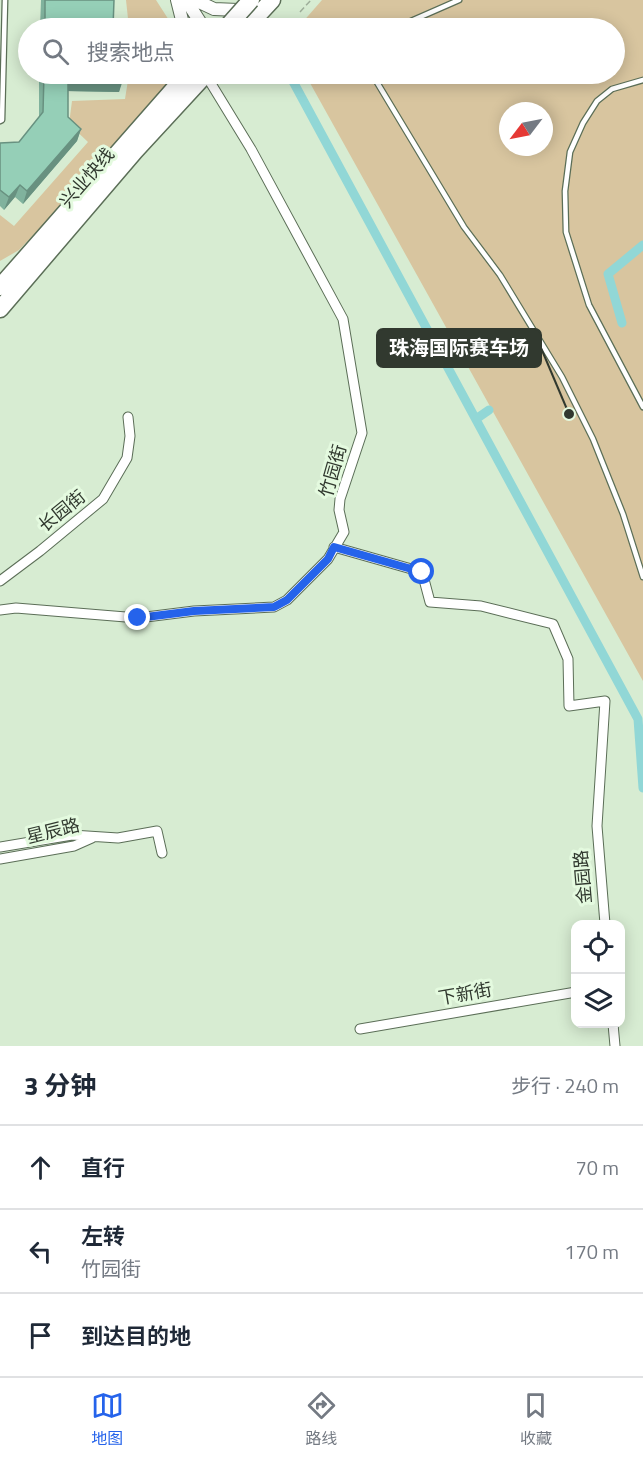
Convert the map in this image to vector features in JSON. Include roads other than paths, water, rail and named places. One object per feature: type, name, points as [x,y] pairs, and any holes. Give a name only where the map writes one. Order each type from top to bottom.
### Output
[{"type":"highway","points":[[257,18],[272,0]]},
{"type":"highway","points":[[233,18],[245,5]]},
{"type":"highway","name":"兴业快线","points":[[0,287],[173,84]]},
{"type":"highway","name":"兴业快线","points":[[0,309],[128,160],[198,84]]},
{"type":"street","points":[[177,0],[182,18]]},
{"type":"street","points":[[186,0],[198,18]]},
{"type":"street","points":[[195,0],[214,9],[245,5],[258,0]]},
{"type":"street","points":[[258,18],[276,0]]},
{"type":"street","points":[[0,279],[173,84]]},
{"type":"street","points":[[0,316],[198,84]]},
{"type":"street","name":"竹园街","points":[[0,610],[16,608],[138,618],[194,611],[274,607],[287,600],[328,559],[344,532],[339,510],[340,499],[362,433],[342,319],[251,149],[213,84]]},
{"type":"street","name":"长园街","points":[[0,581],[103,499],[127,458],[130,436],[128,417]]},
{"type":"street","name":"金园路","points":[[334,547],[422,572],[430,602],[481,606],[553,624],[568,659],[569,706],[605,701],[597,826],[605,920]]},
{"type":"street","points":[[92,838],[118,838],[157,831],[162,853]]},
{"type":"street","name":"星辰路","points":[[0,847],[72,835],[92,838]]},
{"type":"street","name":"星辰路","points":[[0,859],[74,846],[92,838]]},
{"type":"street","name":"下新街","points":[[360,1029],[571,993]]},
{"type":"street","points":[[613,1028],[615,1046]]},
{"type":"lane","points":[[0,121],[2,120],[5,0]]},
{"type":"lane","points":[[418,18],[459,0]]},
{"type":"lane","points":[[643,80],[612,89],[597,101],[583,123],[570,152],[565,191],[566,232],[589,306],[643,407]]},
{"type":"lane","points":[[378,84],[464,227],[500,275],[562,377],[597,449],[623,514],[643,577]]},
{"type":"waterway","points":[[294,84],[638,719],[643,788]]},
{"type":"waterway","points":[[622,323],[608,274],[643,245]]},
{"type":"waterway","points":[[476,419],[489,410]]},
{"type":"place","name":"珠海国际赛车场","points":[[569,414]]}]
